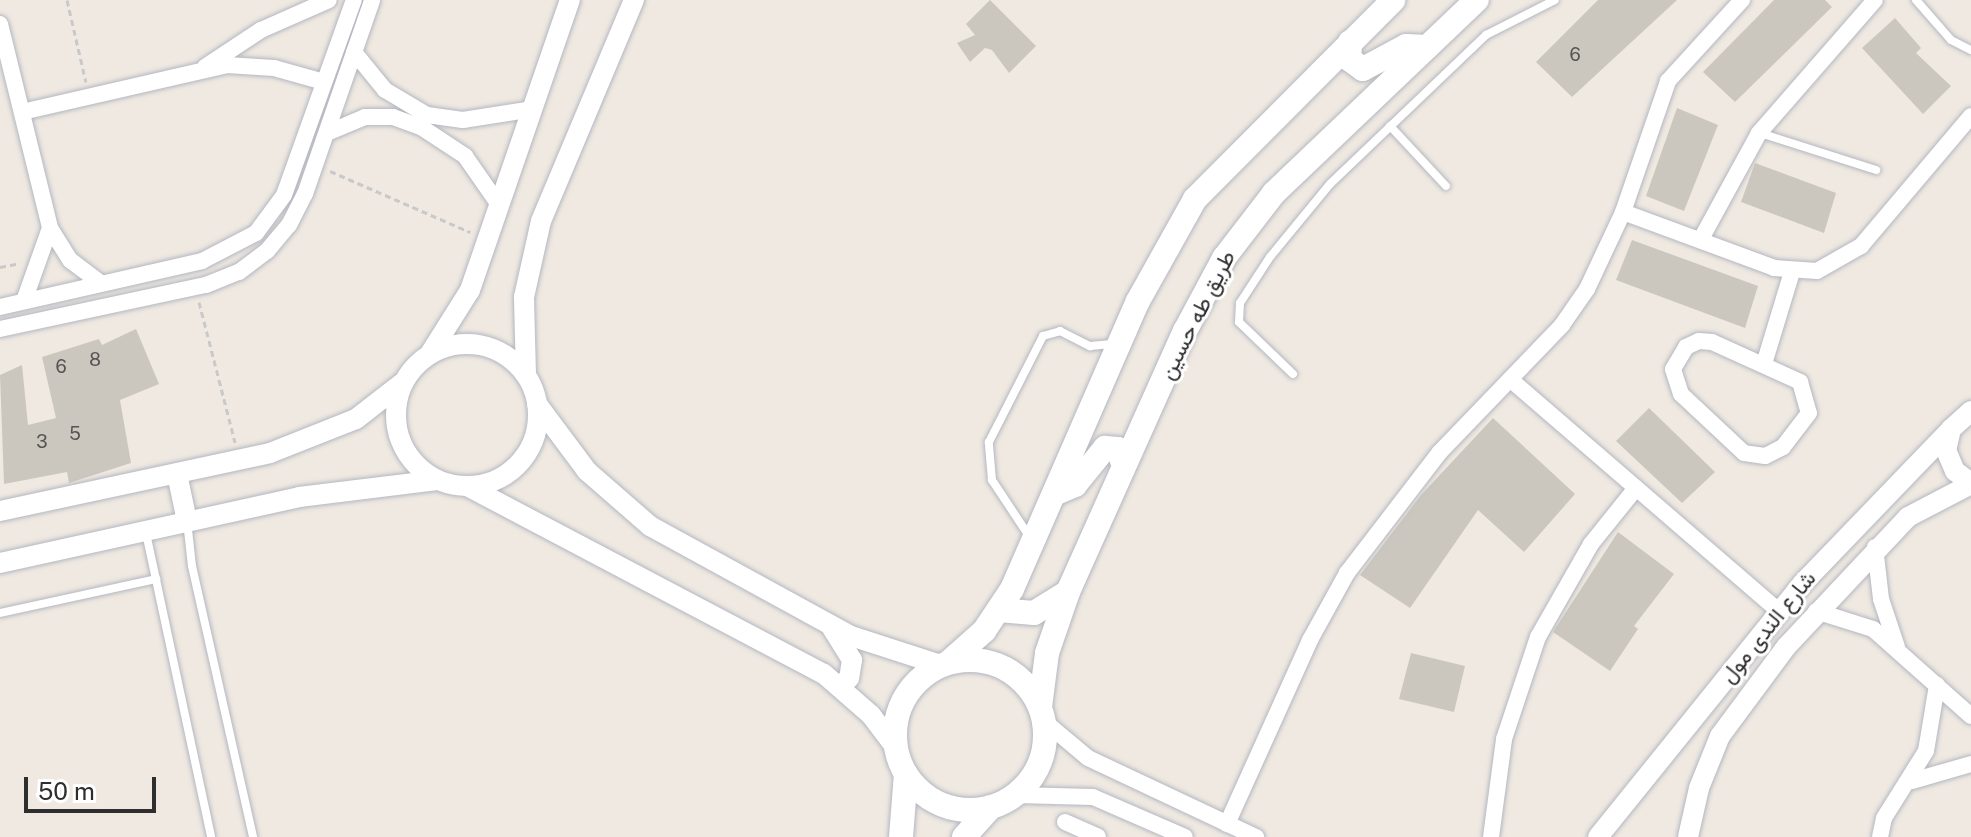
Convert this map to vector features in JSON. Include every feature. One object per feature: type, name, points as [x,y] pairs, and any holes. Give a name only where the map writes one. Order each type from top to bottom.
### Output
[{"type":"main road","name":"طريق طه حسين","points":[[1042,714],[1047,653],[1068,592],[1203,294],[1248,224],[1477,0]]},
{"type":"main road","points":[[901,837],[906,774],[896,748],[896,719],[907,692],[945,663],[999,610],[1033,543],[1163,248],[1195,199],[1388,2]]},
{"type":"main road","points":[[1350,42],[1349,59],[1363,69],[1406,46],[1427,47]]},
{"type":"main road","points":[[1054,494],[1075,485],[1105,448],[1118,449],[1124,466]]},
{"type":"main road","points":[[999,610],[1034,613],[1068,592]]},
{"type":"main road","points":[[906,774],[936,802],[963,810],[991,807],[1016,795],[1040,762],[1042,714],[1026,684],[1003,667],[977,659],[945,663]]},
{"type":"main road","points":[[964,837],[991,807]]},
{"type":"street","points":[[203,68],[261,30],[329,0]]},
{"type":"street","points":[[0,307],[202,261],[243,243],[267,222],[284,195],[354,0]]},
{"type":"street","points":[[0,329],[196,287],[254,262],[289,225],[316,165],[372,0]]},
{"type":"street","points":[[0,511],[240,461],[329,433],[383,400],[430,353],[459,314],[570,0]]},
{"type":"street","points":[[634,0],[541,221],[524,297],[526,375],[537,404],[587,471],[628,509],[830,625],[873,645],[945,663]]},
{"type":"street","points":[[1227,824],[1310,640],[1347,573],[1429,465],[1562,325],[1587,289],[1623,212],[1668,81],[1742,0]]},
{"type":"street","points":[[1701,239],[1759,133],[1875,0]]},
{"type":"street","points":[[0,24],[50,228],[70,260],[100,283]]},
{"type":"street","points":[[354,52],[385,90],[465,156],[499,205]]},
{"type":"street","points":[[22,112],[203,68],[274,68],[324,82]]},
{"type":"street","points":[[327,133],[365,117],[463,120],[533,109]]},
{"type":"street","points":[[1623,212],[1792,272],[1841,261],[1861,246],[1971,116]]},
{"type":"street","points":[[24,301],[38,273],[50,228]]},
{"type":"street","points":[[243,243],[254,262]]},
{"type":"street","points":[[1764,364],[1792,272]]},
{"type":"street","points":[[1699,341],[1764,364],[1800,382],[1809,413],[1783,447],[1754,456],[1735,447],[1681,394],[1673,369],[1686,347],[1699,341]]},
{"type":"street","points":[[430,353],[475,344],[504,354],[526,375]]},
{"type":"street","points":[[405,380],[396,408],[399,437],[413,462],[437,480]]},
{"type":"street","points":[[1511,380],[1779,611]]},
{"type":"street","points":[[467,486],[497,480],[521,461],[536,434],[537,404]]},
{"type":"street","name":"شارع الندى مول","points":[[1598,837],[1779,611],[1874,504],[1969,411]]},
{"type":"street","points":[[1951,429],[1949,461],[1971,484]]},
{"type":"street","points":[[177,474],[187,521]]},
{"type":"street","points":[[0,563],[333,491],[437,480],[467,486],[841,686],[896,748]]},
{"type":"street","name":"شارع الندى مول","points":[[1688,837],[1699,788],[1720,736],[1816,611],[1875,547],[1921,508],[1971,484]]},
{"type":"street","points":[[1491,837],[1504,739],[1538,637],[1585,554],[1636,488]]},
{"type":"street","points":[[1875,547],[1881,599],[1898,648]]},
{"type":"street","points":[[1816,611],[1860,622],[1898,648],[1971,716]]},
{"type":"street","points":[[830,625],[852,660],[849,678],[841,686]]},
{"type":"street","points":[[1880,837],[1884,818],[1912,781],[1931,735],[1937,685]]},
{"type":"street","points":[[1042,714],[1088,758],[1256,837]]},
{"type":"street","points":[[1912,781],[1971,764]]},
{"type":"street","points":[[1130,810],[1143,784]]},
{"type":"street","points":[[1016,795],[1077,794],[1130,810],[1185,837]]},
{"type":"street","points":[[1065,822],[1098,837]]},
{"type":"lane","points":[[1293,374],[1243,331],[1240,303],[1299,219],[1390,126],[1486,35],[1555,0]]},
{"type":"lane","points":[[1916,0],[1951,40],[1971,50]]},
{"type":"lane","points":[[1390,126],[1446,186]]},
{"type":"lane","points":[[1759,133],[1876,170]]},
{"type":"lane","points":[[1033,543],[992,480],[989,442],[1043,336],[1060,331],[1098,347],[1120,343]]},
{"type":"lane","points":[[187,521],[192,566],[253,837]]},
{"type":"lane","points":[[145,530],[211,837]]},
{"type":"lane","points":[[0,613],[156,579]]},
{"type":"path","points":[[67,0],[89,96]]},
{"type":"path","points":[[316,165],[487,239]]},
{"type":"path","points":[[196,287],[240,461]]},
{"type":"building","points":[[990,0],[1036,46],[1009,73],[992,50],[985,48],[970,62],[957,43],[975,35],[966,24]]},
{"type":"building","points":[[1598,0],[1677,0],[1572,97],[1536,62]]},
{"type":"building","points":[[1774,0],[1825,0],[1832,7],[1735,102],[1703,72]]},
{"type":"building","points":[[1895,18],[1921,48],[1916,53],[1951,86],[1923,114],[1862,48]]},
{"type":"building","points":[[1677,108],[1718,125],[1684,211],[1646,196]]},
{"type":"building","points":[[1755,163],[1836,193],[1824,233],[1741,202]]},
{"type":"building","points":[[1632,240],[1758,286],[1745,328],[1616,280]]},
{"type":"building","points":[[136,329],[159,384],[120,400],[131,463],[69,483],[67,472],[4,484],[0,375],[22,365],[28,425],[56,418],[42,357],[99,339],[102,345]]},
{"type":"building","points":[[1649,408],[1715,472],[1682,503],[1616,441]]},
{"type":"building","points":[[1493,418],[1575,494],[1524,552],[1478,510],[1410,608],[1360,575],[1421,495]]},
{"type":"building","points":[[1618,532],[1674,574],[1634,626],[1638,629],[1610,671],[1553,632]]},
{"type":"building","points":[[1411,653],[1465,666],[1454,712],[1399,699]]}]
